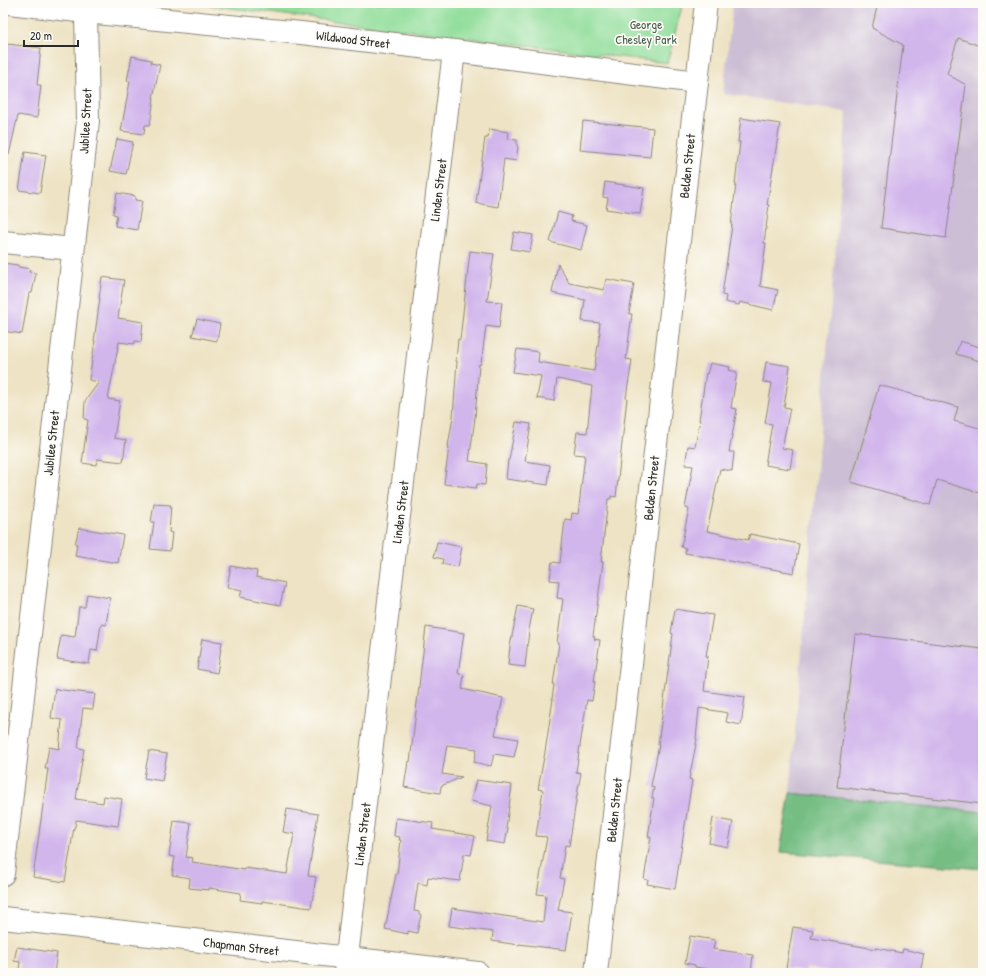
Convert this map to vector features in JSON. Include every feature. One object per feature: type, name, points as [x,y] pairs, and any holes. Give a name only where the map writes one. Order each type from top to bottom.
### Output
[{"type":"street","name":"Wildwood Street","points":[[9,3],[301,33],[697,82]]},
{"type":"street","name":"Belden Street","points":[[596,973],[706,3]]},
{"type":"street","name":"Jubilee Street","points":[[3,874],[88,121],[86,12]]},
{"type":"street","name":"Linden Street","points":[[346,966],[454,51]]},
{"type":"street","points":[[3,242],[73,249]]},
{"type":"street","name":"Chapman Street","points":[[3,918],[346,966],[478,973]]},
{"type":"shaded area","points":[[733,3],[983,3],[983,812],[790,793],[847,112],[723,94]]},
{"type":"green space","name":"George Chesley Park","points":[[190,3],[683,3],[667,63]]},
{"type":"green space","points":[[790,793],[983,812],[983,869],[780,852]]},
{"type":"building","points":[[878,3],[983,3],[983,47],[958,38],[947,74],[966,85],[946,238],[881,228],[903,45],[872,28]]},
{"type":"building","points":[[7,44],[41,48],[37,85],[41,85],[37,118],[18,115],[9,155],[3,154],[3,77]]},
{"type":"building","points":[[132,56],[151,60],[151,63],[160,65],[153,98],[150,125],[145,125],[144,134],[121,131],[130,81],[127,81]]},
{"type":"building","points":[[741,118],[780,124],[767,205],[769,205],[764,243],[766,243],[760,286],[778,290],[773,310],[740,302],[739,305],[725,302],[726,296],[722,295],[732,225]]},
{"type":"building","points":[[583,121],[653,128],[650,157],[580,150]]},
{"type":"building","points":[[489,129],[509,132],[508,139],[517,140],[518,147],[516,161],[504,159],[498,207],[476,203],[485,138],[488,138]]},
{"type":"building","points":[[117,139],[133,142],[126,174],[110,171]]},
{"type":"building","points":[[25,152],[46,155],[40,193],[19,190]]},
{"type":"building","points":[[605,182],[644,188],[640,214],[606,209],[608,198],[603,197]]},
{"type":"building","points":[[117,193],[135,196],[135,200],[142,201],[137,230],[115,226],[117,215],[113,214]]},
{"type":"building","points":[[558,212],[572,216],[571,221],[587,225],[581,250],[550,242]]},
{"type":"building","points":[[514,232],[533,235],[530,252],[511,249]]},
{"type":"building","points":[[470,251],[494,254],[487,301],[502,302],[499,328],[486,326],[481,364],[479,364],[475,418],[469,461],[487,464],[485,485],[477,484],[476,488],[444,484],[453,417],[458,339],[460,340]]},
{"type":"building","points":[[3,263],[18,265],[19,267],[30,269],[29,272],[36,273],[32,293],[29,293],[22,334],[3,331]]},
{"type":"building","points":[[558,264],[569,283],[604,290],[606,279],[634,284],[629,314],[632,314],[626,359],[632,360],[626,398],[616,497],[611,496],[611,499],[608,499],[601,562],[603,562],[593,636],[595,637],[594,639],[600,640],[595,682],[592,701],[587,700],[576,772],[581,773],[569,846],[565,845],[560,878],[564,879],[558,910],[572,912],[566,950],[492,941],[493,932],[449,926],[452,908],[543,922],[546,895],[537,894],[547,837],[536,836],[543,790],[538,789],[553,699],[553,685],[559,643],[557,643],[563,599],[557,598],[559,581],[550,580],[552,562],[560,563],[565,519],[571,520],[572,513],[578,514],[585,455],[574,454],[577,432],[587,433],[592,386],[557,379],[554,401],[537,398],[541,376],[513,372],[517,349],[539,352],[538,362],[594,371],[600,332],[600,323],[582,321],[585,300],[552,293]]},
{"type":"building","points":[[102,277],[124,280],[118,318],[143,322],[141,342],[135,341],[134,344],[119,342],[108,399],[120,401],[114,438],[126,440],[123,462],[97,459],[96,465],[82,463],[88,420],[84,419],[85,401],[99,382],[89,380]]},
{"type":"building","points":[[197,319],[220,324],[217,341],[192,336]]},
{"type":"building","points":[[960,341],[983,348],[983,362],[956,354]]},
{"type":"building","points":[[766,362],[790,366],[784,407],[790,408],[782,448],[793,450],[790,469],[765,465],[772,424],[765,423],[772,383],[763,382]]},
{"type":"building","points":[[710,363],[730,367],[729,370],[737,372],[731,408],[737,409],[729,452],[734,452],[732,471],[720,469],[707,531],[748,540],[750,534],[799,544],[794,573],[685,553],[686,548],[681,547],[689,509],[685,508],[693,466],[685,465],[688,446],[695,447],[706,373],[707,374]]},
{"type":"building","points":[[879,385],[958,407],[954,421],[983,429],[983,494],[937,480],[930,505],[851,482]]},
{"type":"building","points":[[516,422],[531,424],[525,461],[550,465],[548,485],[506,479],[508,460]]},
{"type":"building","points":[[154,504],[171,505],[169,532],[172,533],[170,551],[150,549],[154,522],[151,522]]},
{"type":"building","points":[[79,528],[123,535],[118,563],[75,556],[77,544],[75,544]]},
{"type":"building","points":[[437,542],[462,547],[458,567],[442,564],[443,559],[434,557]]},
{"type":"building","points":[[231,566],[257,571],[256,577],[285,583],[280,605],[240,597],[242,590],[227,587]]},
{"type":"building","points":[[87,594],[110,598],[106,625],[101,624],[97,651],[91,650],[89,664],[57,659],[61,635],[75,637],[79,607],[85,607]]},
{"type":"building","points":[[518,606],[533,609],[525,667],[508,665],[510,646]]},
{"type":"building","points":[[675,609],[713,615],[706,656],[708,656],[704,691],[745,697],[741,725],[726,722],[728,713],[699,708],[697,739],[689,779],[692,780],[675,889],[647,884],[648,880],[644,879],[651,837],[648,837],[654,798],[652,798],[654,787],[651,786],[659,745]]},
{"type":"building","points":[[426,627],[464,633],[458,673],[464,675],[462,689],[503,698],[495,735],[518,739],[514,757],[494,754],[491,766],[474,762],[477,749],[447,745],[442,774],[462,777],[441,786],[440,793],[404,787],[408,762],[410,762]]},
{"type":"building","points":[[855,634],[983,649],[983,804],[837,787]]},
{"type":"building","points":[[202,639],[222,642],[217,673],[197,669]]},
{"type":"building","points":[[55,689],[95,694],[93,709],[83,708],[78,748],[84,749],[76,799],[103,803],[104,796],[122,799],[118,826],[76,820],[65,882],[33,877],[48,769],[45,769],[49,747],[59,749],[62,720],[51,718]]},
{"type":"building","points":[[149,751],[167,754],[162,781],[144,778]]},
{"type":"building","points":[[476,780],[512,785],[505,844],[486,841],[492,806],[471,801]]},
{"type":"building","points":[[287,809],[318,814],[308,876],[316,877],[311,908],[262,901],[262,903],[240,900],[241,893],[209,888],[209,890],[189,888],[190,878],[172,875],[175,857],[169,856],[174,821],[191,823],[186,857],[193,858],[192,862],[245,870],[245,868],[287,874],[294,834],[283,832]]},
{"type":"building","points":[[396,818],[433,823],[432,829],[475,836],[471,855],[464,854],[460,881],[428,877],[427,885],[418,883],[414,911],[419,912],[421,915],[417,933],[408,931],[408,934],[385,929],[397,874],[401,840],[399,840],[400,837],[394,836]]},
{"type":"building","points":[[713,818],[733,822],[728,847],[709,843]]},
{"type":"building","points":[[793,927],[813,930],[811,938],[902,953],[903,949],[924,954],[920,973],[834,973],[806,968],[805,971],[786,968]]},
{"type":"building","points":[[690,936],[715,940],[713,949],[753,955],[751,973],[732,973],[695,967],[695,965],[685,963]]},
{"type":"building","points":[[17,947],[57,953],[54,973],[24,973],[24,971],[19,970],[20,962],[14,961]]}]
